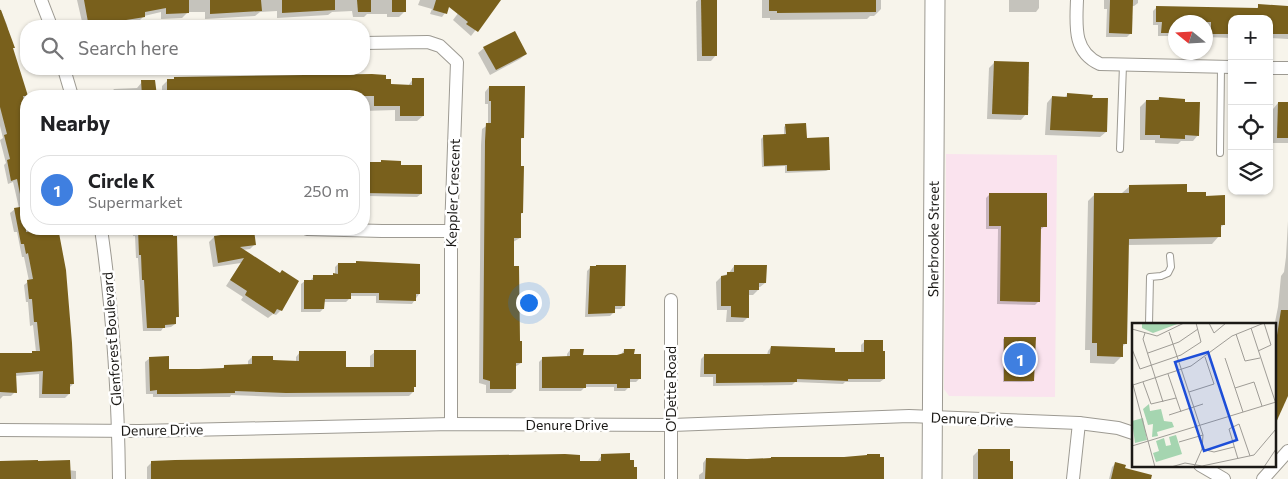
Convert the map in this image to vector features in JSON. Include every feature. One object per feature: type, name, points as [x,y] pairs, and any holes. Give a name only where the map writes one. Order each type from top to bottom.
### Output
[{"type":"main road","name":"Sherbrooke Street","points":[[932,479],[935,0]]},
{"type":"street","points":[[41,0],[49,20]]},
{"type":"street","points":[[1077,0],[1076,32],[1082,48],[1090,60],[1100,64],[1226,67]]},
{"type":"street","name":"Keppler Crescent","points":[[370,43],[428,42],[440,46],[457,62],[451,231],[451,424]]},
{"type":"street","points":[[1273,68],[1288,68]]},
{"type":"street","points":[[66,75],[70,90]]},
{"type":"street","points":[[370,231],[451,231]]},
{"type":"street","name":"Glenforest Boulevard","points":[[102,235],[110,292],[119,431],[119,479]]},
{"type":"street","name":"O'Dette Road","points":[[671,300],[671,479]]},
{"type":"street","name":"Denure Drive","points":[[0,430],[119,431],[451,424],[672,426],[909,416],[1079,423],[1118,428],[1132,433]]},
{"type":"street","points":[[1074,479],[1079,423]]},
{"type":"street","points":[[1276,464],[1288,451]]},
{"type":"street","points":[[1202,466],[1224,479]]},
{"type":"street","points":[[1263,479],[1275,466]]},
{"type":"lane","points":[[1120,149],[1123,65]]},
{"type":"lane","points":[[1220,153],[1226,67]]},
{"type":"lane","points":[[1149,323],[1150,277],[1168,273],[1171,266],[1170,256]]},
{"type":"shaded area","points":[[946,154],[1057,155],[1055,397],[949,396],[944,389]]},
{"type":"building","points":[[84,0],[189,0],[189,13],[166,14],[166,8],[145,12],[145,17],[126,20],[88,20]]},
{"type":"building","points":[[210,0],[261,0],[262,11],[210,14]]},
{"type":"building","points":[[282,0],[335,0],[335,10],[282,13]]},
{"type":"building","points":[[357,0],[371,0],[371,12],[358,12]]},
{"type":"building","points":[[392,0],[406,0],[406,12],[392,12]]},
{"type":"building","points":[[436,0],[501,0],[478,32],[466,24],[468,22],[449,7],[447,14],[433,10]]},
{"type":"building","points":[[701,0],[717,0],[717,56],[702,56]]},
{"type":"building","points":[[769,0],[876,0],[876,12],[777,13],[777,11],[769,11]]},
{"type":"building","points":[[1110,0],[1133,0],[1132,34],[1109,33]]},
{"type":"building","points":[[1258,4],[1288,6],[1288,34],[1273,34],[1273,15],[1228,15],[1228,34],[1213,34],[1213,15],[1168,15],[1168,33],[1161,33],[1162,22],[1156,22],[1156,6],[1258,8]]},
{"type":"building","points":[[1,10],[15,48],[13,48],[20,75],[26,90],[20,90],[20,194],[17,179],[11,181],[7,160],[10,159],[4,135],[7,134],[0,107]]},
{"type":"building","points":[[515,31],[527,54],[496,70],[483,47]]},
{"type":"building","points":[[994,61],[1029,62],[1028,115],[992,114]]},
{"type":"building","points":[[386,75],[386,79],[391,79],[391,84],[412,85],[412,78],[424,78],[424,116],[400,116],[400,106],[374,106],[374,96],[370,96],[370,90],[167,90],[167,79],[174,79],[174,77]]},
{"type":"building","points":[[141,80],[155,80],[156,90],[142,90]]},
{"type":"building","points":[[489,86],[525,86],[524,138],[521,138],[521,166],[524,166],[523,213],[521,213],[521,238],[514,238],[514,266],[519,266],[520,341],[522,341],[522,363],[516,363],[516,389],[490,389],[490,381],[483,379],[485,141],[486,123],[491,123]]},
{"type":"building","points":[[1067,93],[1093,95],[1092,98],[1108,98],[1107,132],[1050,130],[1052,96],[1067,97]]},
{"type":"building","points":[[1159,97],[1185,99],[1185,102],[1200,102],[1199,136],[1185,135],[1185,139],[1145,135],[1146,100],[1159,100]]},
{"type":"building","points":[[1278,102],[1288,102],[1288,138],[1277,138]]},
{"type":"building","points":[[806,123],[807,138],[829,137],[830,170],[787,171],[787,165],[764,166],[763,135],[786,134],[785,124]]},
{"type":"building","points":[[381,160],[401,161],[401,165],[422,165],[422,194],[370,193],[370,162],[381,162]]},
{"type":"building","points":[[1187,184],[1187,192],[1206,192],[1206,196],[1225,195],[1225,225],[1221,225],[1221,237],[1129,239],[1127,344],[1123,344],[1123,357],[1097,356],[1097,343],[1092,343],[1094,193],[1129,193],[1129,185]]},
{"type":"building","points":[[989,193],[1047,193],[1047,227],[1041,227],[1040,302],[1000,301],[1001,226],[989,226]]},
{"type":"building","points":[[20,207],[20,235],[59,235],[66,270],[72,343],[74,384],[70,384],[70,394],[42,394],[43,371],[16,373],[17,393],[0,392],[0,353],[32,353],[32,351],[40,351],[37,322],[34,322],[32,299],[29,299],[27,280],[33,279],[28,253],[26,254],[24,244],[21,244],[14,208]]},
{"type":"building","points":[[138,235],[177,236],[179,317],[176,317],[176,324],[165,325],[165,328],[147,328],[144,280],[142,280],[141,255],[139,255]]},
{"type":"building","points":[[255,235],[256,245],[240,247],[280,273],[282,270],[299,281],[282,311],[277,309],[274,314],[245,295],[247,291],[230,280],[244,258],[218,263],[214,236]]},
{"type":"building","points":[[356,261],[420,264],[420,294],[416,294],[416,301],[379,300],[379,293],[351,293],[351,299],[325,299],[324,309],[304,309],[304,280],[313,280],[313,275],[338,274],[338,263],[356,263]]},
{"type":"building","points":[[626,265],[625,306],[615,306],[615,313],[588,314],[590,266]]},
{"type":"building","points":[[734,265],[767,265],[766,283],[759,283],[759,290],[749,290],[749,318],[731,317],[731,306],[721,306],[721,276],[727,275],[727,272],[734,272]]},
{"type":"building","points":[[1281,310],[1288,310],[1288,396],[1276,423],[1276,341]]},
{"type":"building","points":[[1004,337],[1036,337],[1034,381],[1004,381]]},
{"type":"building","points":[[864,340],[883,340],[885,379],[848,379],[848,381],[797,379],[797,382],[716,383],[716,374],[704,374],[704,354],[770,354],[771,346],[835,348],[835,352],[864,352]]},
{"type":"building","points":[[570,349],[584,349],[583,355],[617,355],[624,353],[624,349],[635,349],[634,354],[641,354],[641,379],[630,379],[630,388],[617,388],[617,384],[586,384],[586,388],[542,388],[542,357],[570,356]]},
{"type":"building","points":[[374,350],[416,350],[416,387],[414,387],[414,392],[286,393],[235,391],[235,393],[157,394],[157,390],[150,391],[149,357],[169,356],[169,369],[199,369],[224,368],[224,365],[252,364],[252,356],[273,356],[273,360],[299,361],[299,351],[346,351],[346,367],[374,367]]},
{"type":"building","points":[[978,449],[1010,449],[1010,461],[1013,461],[1013,479],[978,479]]},
{"type":"building","points":[[630,453],[630,460],[634,460],[634,467],[637,467],[637,479],[151,479],[151,461],[565,454],[580,455],[580,461],[601,461],[601,454]]},
{"type":"building","points":[[880,454],[880,457],[884,457],[884,479],[705,479],[706,458],[844,457]]},
{"type":"building","points":[[70,460],[71,479],[0,479],[0,461]]},
{"type":"building","points":[[1115,462],[1126,465],[1125,468],[1152,475],[1151,479],[1111,479]]},
{"type":"place","name":"Circle K","points":[[1020,359]]}]
